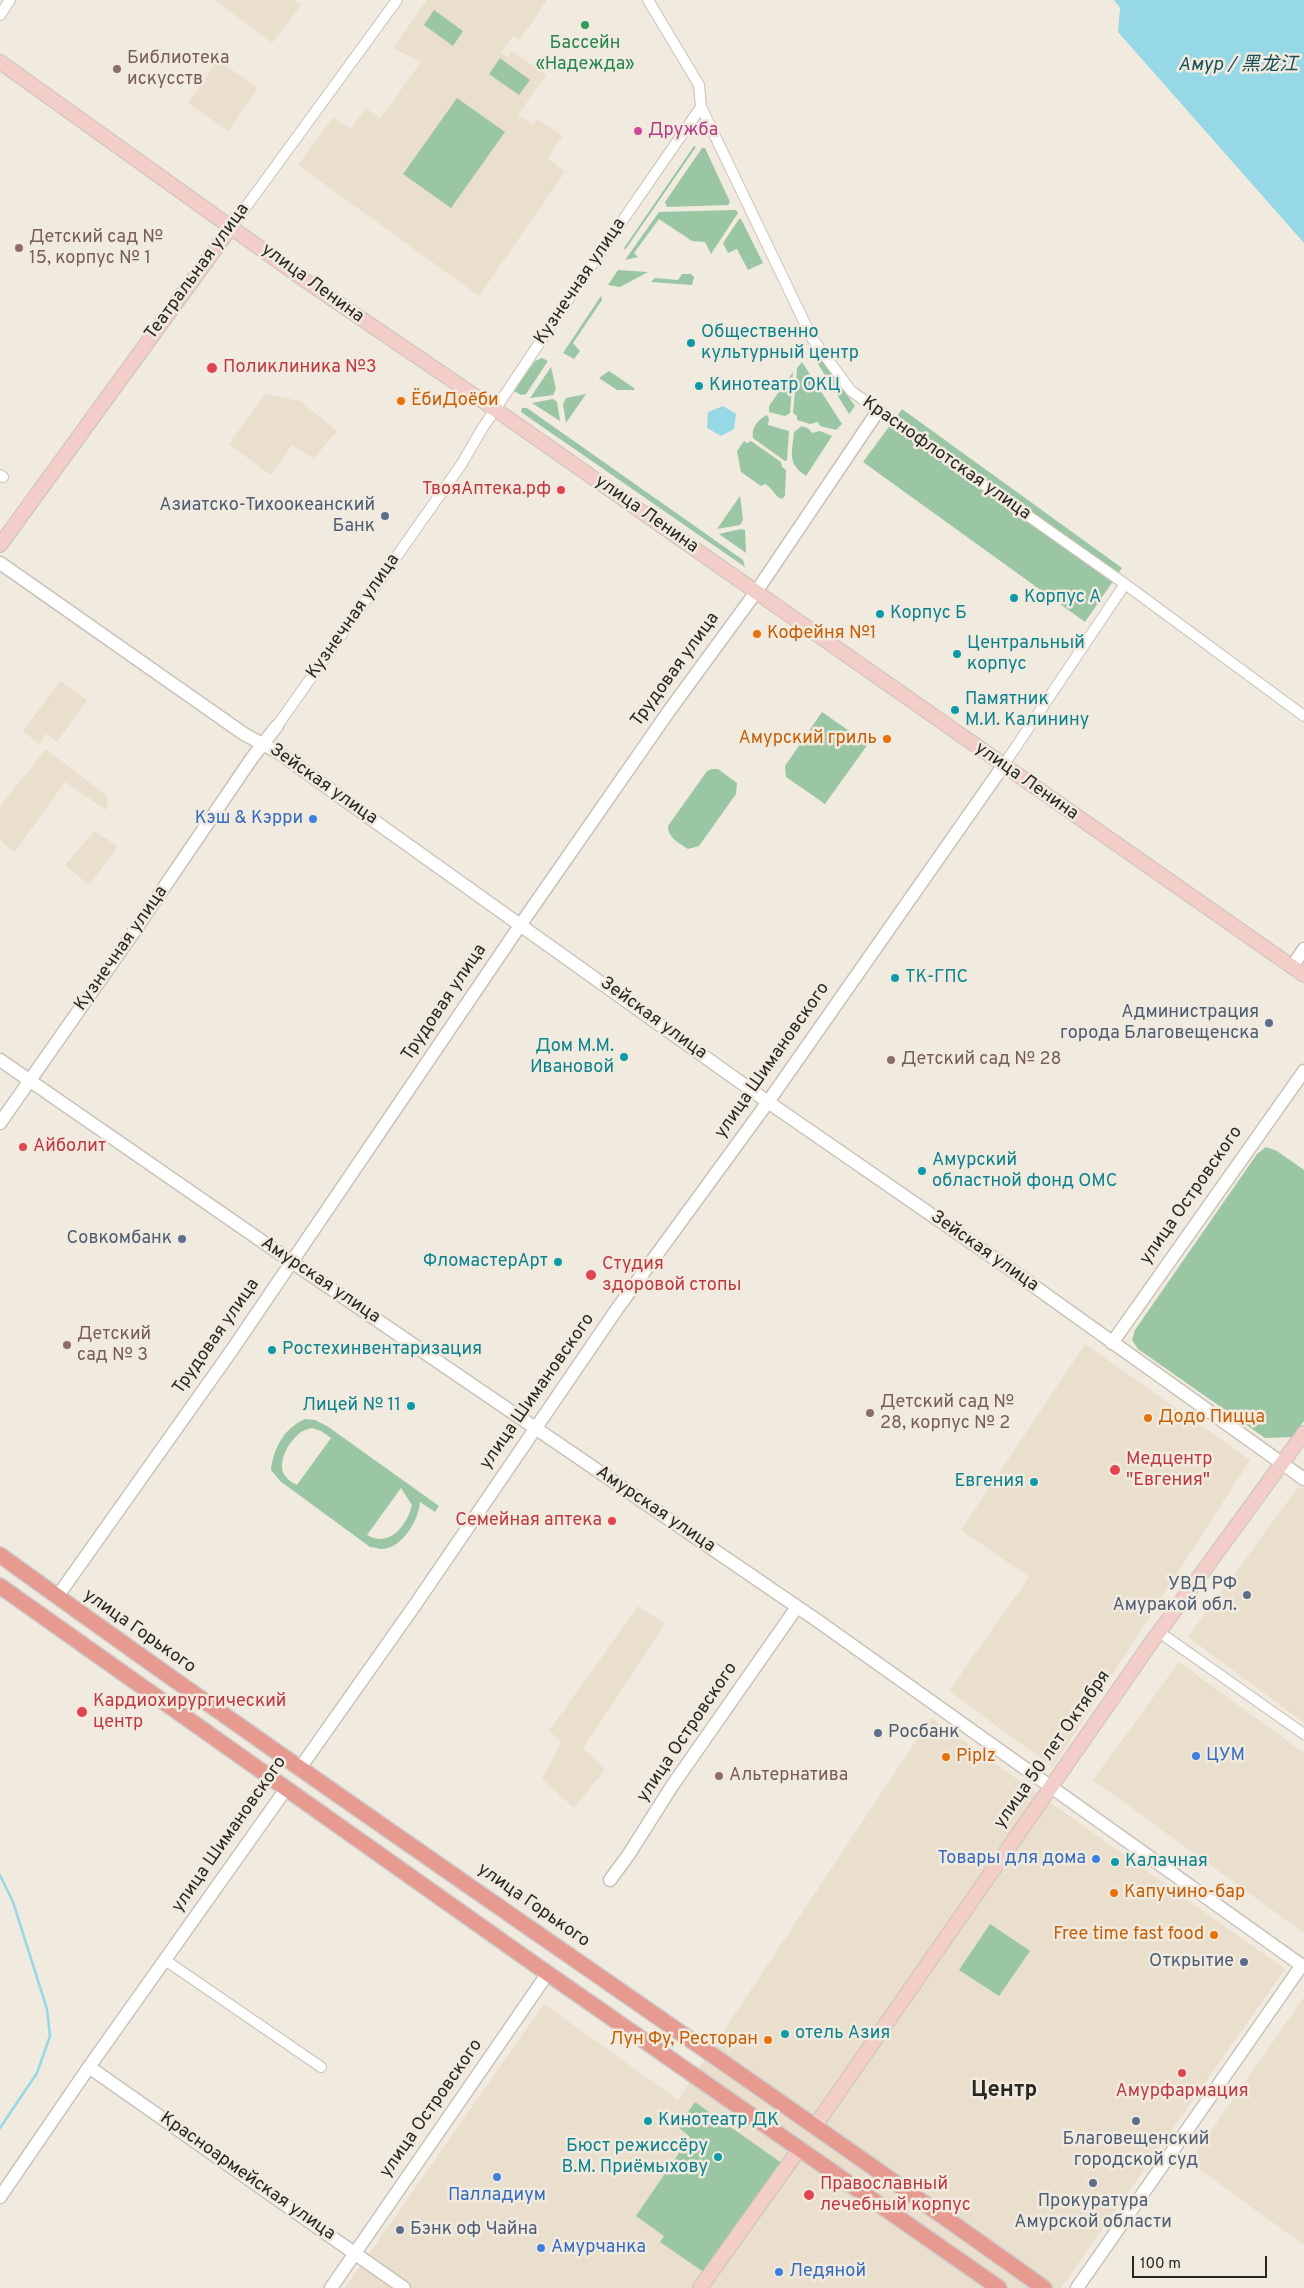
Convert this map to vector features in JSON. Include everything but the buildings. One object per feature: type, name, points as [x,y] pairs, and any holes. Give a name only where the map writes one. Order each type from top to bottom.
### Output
[{"type":"main road","name":"улица Ленина","points":[[0,62],[314,286],[495,410],[1304,975]]},
{"type":"main road","name":"Театральная улица","points":[[0,545],[232,226]]},
{"type":"main road","name":"улица 50 лет Октября","points":[[700,2288],[800,2148],[1049,1787],[1304,1433]]},
{"type":"main road","name":"улица Горького","points":[[0,1555],[300,1768],[815,2126],[1044,2288]]},
{"type":"main road","points":[[0,1586],[548,1974],[999,2288]]},
{"type":"main road","name":"Трудовая улица","points":[[43,1616],[57,1597]]},
{"type":"main road","name":"улица Шимановского","points":[[286,1789],[300,1768]]},
{"type":"main road","name":"улица Островского","points":[[548,1974],[564,1951]]},
{"type":"street","points":[[0,15],[10,0]]},
{"type":"street","name":"Театральная улица","points":[[232,226],[397,0]]},
{"type":"street","name":"Краснофлотская улица","points":[[648,0],[699,85],[701,107],[812,338],[851,391],[1125,584],[1304,716]]},
{"type":"street","name":"Кузнечная улица","points":[[0,1123],[167,884],[252,758],[277,726],[461,465],[482,429],[578,285],[701,107]]},
{"type":"street","name":"Трудовая улица","points":[[57,1597],[232,1350],[521,924],[669,711],[756,592],[878,411]]},
{"type":"street","name":"Зейская улица","points":[[0,562],[244,734],[264,743],[521,924],[768,1102],[1017,1274],[1304,1479]]},
{"type":"street","name":"улица Шимановского","points":[[300,1768],[415,1605],[617,1309],[768,1102],[1003,766],[1125,584]]},
{"type":"street","points":[[1292,966],[1304,949]]},
{"type":"street","name":"Амурская улица","points":[[0,1060],[797,1607],[1049,1787],[1303,1964]]},
{"type":"street","name":"улица Островского","points":[[1112,1343],[1304,1072]]},
{"type":"street","name":"улица Островского","points":[[610,1880],[629,1854],[672,1786],[797,1607]]},
{"type":"street","points":[[1159,1632],[1304,1734]]},
{"type":"street","name":"улица Шимановского","points":[[0,2197],[89,2067],[286,1789]]},
{"type":"street","points":[[166,1960],[322,2067]]},
{"type":"street","points":[[1077,2288],[1303,1964]]},
{"type":"street","name":"улица Островского","points":[[331,2288],[548,1974]]},
{"type":"street","name":"Красноармейская улица","points":[[89,2067],[404,2288]]},
{"type":"shaded area","points":[[215,0],[294,0],[301,5],[272,43]]},
{"type":"shaded area","points":[[427,0],[547,0],[520,40],[513,36],[501,52],[508,57],[512,51],[546,75],[518,115],[533,125],[537,119],[563,136],[547,158],[565,172],[479,296],[298,165],[333,117],[350,129],[366,108],[380,119],[421,62],[393,48]]},
{"type":"shaded area","points":[[218,60],[258,88],[228,131],[188,103]]},
{"type":"shaded area","points":[[265,394],[300,401],[337,431],[314,458],[292,445],[271,475],[229,444]]},
{"type":"shaded area","points":[[60,681],[87,700],[57,742],[46,734],[39,744],[23,731]]},
{"type":"shaded area","points":[[46,749],[108,797],[106,810],[65,782],[15,852],[0,840],[0,806]]},
{"type":"shaded area","points":[[94,831],[118,846],[89,885],[65,865]]},
{"type":"shaded area","points":[[1085,1344],[1250,1460],[1053,1767],[949,1691],[1029,1577],[961,1530]]},
{"type":"shaded area","points":[[1299,1486],[1304,1489],[1304,1723],[1188,1637]]},
{"type":"shaded area","points":[[638,1606],[665,1624],[583,1748],[605,1770],[574,1808],[542,1779],[561,1742],[549,1731]]},
{"type":"shaded area","points":[[1179,1662],[1304,1753],[1304,1933],[1093,1780]]},
{"type":"shaded area","points":[[931,1718],[1285,1969],[1061,2288],[345,2288],[544,2004],[678,2100]]},
{"type":"shaded area","points":[[1304,1997],[1304,2245],[1189,2162]]},
{"type":"green space","points":[[434,10],[463,31],[453,46],[424,25]]},
{"type":"green space","points":[[500,58],[530,80],[519,95],[489,74]]},
{"type":"green space","points":[[457,98],[505,132],[451,208],[403,174]]},
{"type":"green space","points":[[694,146],[696,147],[625,250],[624,248]]},
{"type":"green space","points":[[702,148],[705,148],[730,202],[728,205],[667,207],[665,202]]},
{"type":"green space","points":[[736,210],[738,213],[711,254],[705,242],[692,241],[659,219],[634,253],[638,257],[625,260],[659,212]]},
{"type":"green space","points":[[739,219],[741,219],[763,263],[748,270],[737,249],[728,253],[723,243]]},
{"type":"green space","points":[[618,270],[648,272],[620,287],[608,285]]},
{"type":"green space","points":[[682,274],[691,274],[694,277],[692,285],[651,282],[655,278],[678,280]]},
{"type":"green space","points":[[601,296],[602,300],[573,343],[580,351],[574,359],[563,353]]},
{"type":"green space","points":[[813,347],[855,406],[849,414],[810,351]]},
{"type":"green space","points":[[542,358],[548,361],[526,394],[521,395],[514,391],[535,361]]},
{"type":"green space","points":[[802,362],[842,424],[836,430],[820,426],[818,422],[810,424],[797,420],[797,416],[793,413],[797,368]]},
{"type":"green space","points":[[551,367],[556,389],[553,395],[530,398]]},
{"type":"green space","points":[[609,371],[635,390],[617,390],[599,378]]},
{"type":"green space","points":[[793,372],[790,413],[785,416],[769,412],[769,406]]},
{"type":"green space","points":[[586,394],[566,423],[563,404],[566,398]]},
{"type":"green space","points":[[553,399],[557,402],[560,421],[532,403]]},
{"type":"green space","points":[[522,408],[527,408],[743,560],[745,567],[521,412]]},
{"type":"green space","points":[[902,409],[1122,568],[1085,622],[863,462]]},
{"type":"green space","points":[[767,415],[769,419],[768,425],[789,431],[787,460],[785,461],[753,438],[756,424]]},
{"type":"green space","points":[[802,426],[809,429],[812,433],[820,431],[832,436],[806,476],[796,467],[792,457],[794,432]]},
{"type":"green space","points":[[744,441],[747,443],[751,441],[781,462],[782,467],[786,470],[785,496],[782,499],[765,484],[761,486],[741,472],[737,451]]},
{"type":"green space","points":[[740,496],[743,520],[740,525],[717,529]]},
{"type":"green space","points":[[741,529],[745,530],[746,553],[719,534]]},
{"type":"green space","points":[[822,712],[868,744],[825,804],[786,777],[785,766]]},
{"type":"green space","points":[[718,769],[737,783],[736,794],[699,846],[688,849],[672,837],[668,826],[707,771]]},
{"type":"green space","points":[[1266,1147],[1277,1151],[1304,1170],[1304,1421],[1292,1437],[1265,1438],[1138,1349],[1132,1340],[1135,1330],[1257,1154]]},
{"type":"green space","points":[[305,1419],[315,1420],[327,1426],[439,1506],[435,1512],[420,1502],[413,1524],[397,1544],[382,1549],[370,1547],[280,1481],[271,1470],[274,1454],[281,1440],[298,1423]],"holes":[[[312,1428],[321,1431],[331,1438],[297,1485],[283,1473],[283,1460],[288,1447],[296,1436],[302,1431]],[[401,1488],[412,1505],[410,1513],[401,1527],[396,1533],[383,1539],[367,1535]]]},
{"type":"green space","points":[[990,1924],[1030,1951],[999,1996],[959,1970]]},
{"type":"green space","points":[[695,2102],[783,2164],[705,2273],[660,2242],[664,2236],[636,2216],[690,2137],[678,2127]]},
{"type":"water","name":"Амур / 黑龙江","points":[[1114,0],[1304,0],[1304,243],[1118,32],[1120,8]]},
{"type":"water","points":[[723,406],[736,414],[734,429],[721,436],[707,428],[708,412]]},
{"type":"waterway","points":[[0,1875],[13,1902],[47,2009],[50,2036],[37,2073],[0,2128]]},
{"type":"place","name":"Бассейн «Надежда»","points":[[585,25]]},
{"type":"place","name":"Библиотека искусств","points":[[117,69]]},
{"type":"place","name":"Дружба","points":[[638,131]]},
{"type":"place","name":"Детский сад № 15, корпус № 1","points":[[19,248]]},
{"type":"place","name":"Общественно культурный центр","points":[[691,343]]},
{"type":"place","name":"Поликлиника №3","points":[[212,368]]},
{"type":"place","name":"Кинотеатр ОКЦ","points":[[699,386]]},
{"type":"place","name":"ЁбиДоёби","points":[[401,401]]},
{"type":"place","name":"ТвояАптека.рф","points":[[561,490]]},
{"type":"place","name":"Азиатско-Тихоокеанский Банк","points":[[385,516]]},
{"type":"place","name":"Корпус А","points":[[1014,598]]},
{"type":"place","name":"Корпус Б","points":[[880,614]]},
{"type":"place","name":"Кофейня №1","points":[[757,634]]},
{"type":"place","name":"Центральный корпус","points":[[957,654]]},
{"type":"place","name":"Памятник М.И. Калинину","points":[[955,710]]},
{"type":"place","name":"Амурский гриль","points":[[887,739]]},
{"type":"place","name":"Кэш & Кэрри","points":[[313,819]]},
{"type":"place","name":"ТК-ГПС","points":[[895,978]]},
{"type":"place","name":"Администрация города Благовещенска","points":[[1269,1023]]},
{"type":"place","name":"Дом М.М. Ивановой","points":[[624,1057]]},
{"type":"place","name":"Детский сад № 28","points":[[891,1060]]},
{"type":"place","name":"Айболит","points":[[23,1147]]},
{"type":"place","name":"Амурский областной фонд ОМС","points":[[922,1171]]},
{"type":"place","name":"Совкомбанк","points":[[182,1239]]},
{"type":"place","name":"ФломастерАрт","points":[[558,1262]]},
{"type":"place","name":"Студия здоровой стопы","points":[[591,1275]]},
{"type":"place","name":"Детский сад № 3","points":[[67,1345]]},
{"type":"place","name":"Ростехинвентаризация","points":[[272,1350]]},
{"type":"place","name":"Лицей № 11","points":[[411,1406]]},
{"type":"place","name":"Детский сад № 28, корпус № 2","points":[[870,1413]]},
{"type":"place","name":"Додо Пицца","points":[[1148,1418]]},
{"type":"place","name":"Медцентр \"Евгения\"","points":[[1115,1470]]},
{"type":"place","name":"Евгения","points":[[1034,1482]]},
{"type":"place","name":"Семейная аптека","points":[[612,1521]]},
{"type":"place","name":"УВД РФ Амуракой обл.","points":[[1247,1595]]},
{"type":"place","name":"Кардиохирургический центр","points":[[82,1712]]},
{"type":"place","name":"Росбанк","points":[[878,1733]]},
{"type":"place","name":"ЦУМ","points":[[1196,1756]]},
{"type":"place","name":"Piplz","points":[[946,1757]]},
{"type":"place","name":"Альтернатива","points":[[719,1776]]},
{"type":"place","name":"Товары для дома","points":[[1096,1859]]},
{"type":"place","name":"Калачная","points":[[1115,1862]]},
{"type":"place","name":"Капучино-бар","points":[[1114,1893]]},
{"type":"place","name":"Free time fast food","points":[[1214,1935]]},
{"type":"place","name":"Открытие","points":[[1244,1962]]},
{"type":"place","name":"отель Азия","points":[[785,2034]]},
{"type":"place","name":"Лун Фу, Ресторан","points":[[768,2040]]},
{"type":"place","name":"Амурфармация","points":[[1182,2073]]},
{"type":"place","name":"Кинотеатр ДК","points":[[648,2121]]},
{"type":"place","name":"Благовещенский городской суд","points":[[1136,2121]]},
{"type":"place","name":"Бюст режиссёру В.М. Приёмыхову","points":[[718,2157]]},
{"type":"place","name":"Палладиум","points":[[497,2177]]},
{"type":"place","name":"Прокуратура Амурской области","points":[[1093,2183]]},
{"type":"place","name":"Православный лечебный корпус","points":[[809,2195]]},
{"type":"place","name":"Бэнк оф Чайна","points":[[400,2230]]},
{"type":"place","name":"Амурчанка","points":[[541,2248]]},
{"type":"place","name":"Ледяной","points":[[779,2272]]},
{"type":"district","name":"Центр","points":[[1004,2092]]}]
